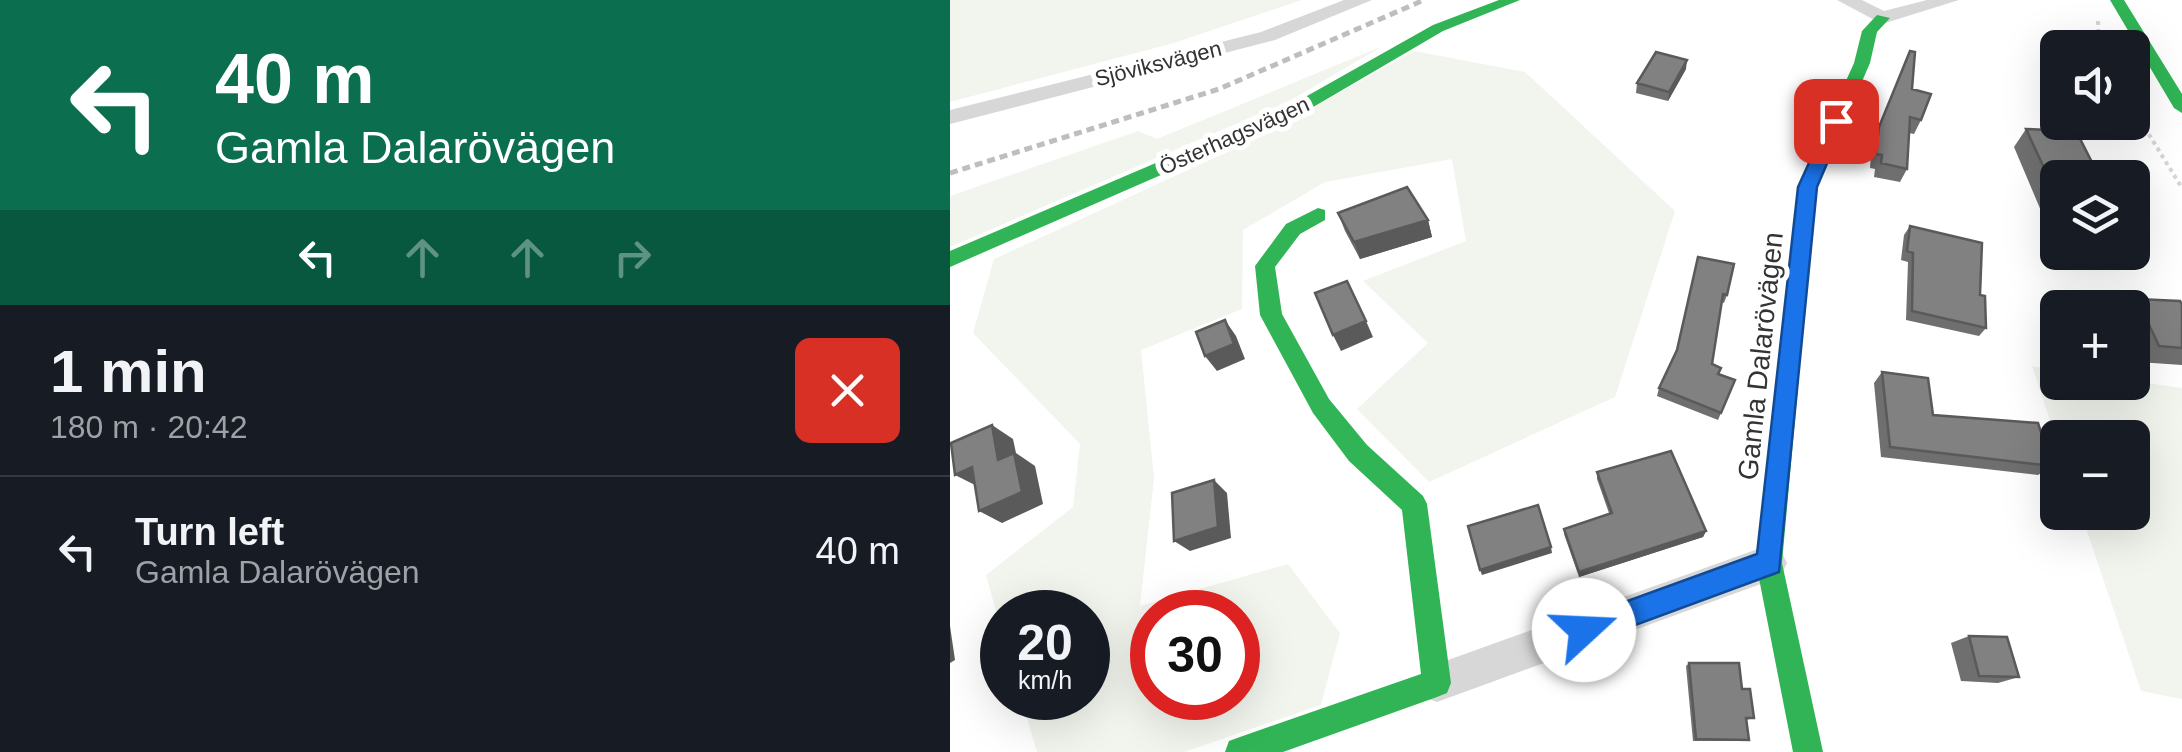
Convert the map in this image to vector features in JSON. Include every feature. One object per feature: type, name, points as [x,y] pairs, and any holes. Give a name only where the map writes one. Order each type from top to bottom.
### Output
[{"type":"street","name":"Sjöviksvägen","points":[[950,118],[1268,36],[1362,0]]},
{"type":"street","name":"Österhagsvägen","points":[[950,259],[1297,109],[1438,28],[1513,0]]},
{"type":"street","points":[[1846,0],[1882,18],[1949,0]]},
{"type":"street","points":[[2117,0],[2182,108]]},
{"type":"street","name":"Gamla Dalarövägen","points":[[1808,752],[1770,563],[1807,187],[1862,63],[1870,31],[1882,18]]},
{"type":"street","points":[[1318,214],[1292,229],[1266,266],[1271,315],[1322,406],[1358,453],[1414,504],[1437,683]]},
{"type":"street","points":[[1240,752],[1770,563]]},
{"type":"path","points":[[2150,137],[2182,188]]},
{"type":"shaded area","points":[[950,0],[1302,0],[1174,43],[950,102]]},
{"type":"shaded area","points":[[1383,46],[1291,100],[950,247],[950,196],[1138,131],[1157,139]]},
{"type":"shaded area","points":[[1414,51],[1525,72],[1675,211],[1615,397],[1429,482],[1357,409],[1428,343],[1363,281],[1466,241],[1452,159],[1325,182],[1243,230],[1242,309],[1141,350],[1154,478],[1142,590],[1130,590],[1130,720],[1260,720],[1260,590],[1196,590],[1288,564],[1340,633],[1321,705],[1184,752],[1037,752],[1028,720],[1110,720],[1110,590],[990,590],[986,575],[1073,507],[1080,444],[973,333],[994,259],[1264,135]]},
{"type":"shaded area","points":[[2032,366],[2040,367],[2040,390]]},
{"type":"shaded area","points":[[2150,383],[2182,388],[2182,699],[2141,691],[2087,530],[2150,530],[2150,420],[2050,420],[2043,400],[2150,400]]},
{"type":"building","points":[[1910,51],[1915,52],[1912,89],[1931,94],[1921,120],[1910,117],[1907,169],[1881,163],[1882,155],[1876,154],[1879,127]]},
{"type":"building","points":[[1656,52],[1687,60],[1669,92],[1637,83]]},
{"type":"building","points":[[2026,129],[2040,130],[2040,140],[2081,140],[2091,160],[2040,160]]},
{"type":"building","points":[[1407,187],[1428,220],[1354,242],[1338,213]]},
{"type":"building","points":[[1910,226],[1982,243],[1980,295],[1985,296],[1986,328],[1912,311],[1913,253],[1907,251]]},
{"type":"building","points":[[1698,257],[1734,264],[1727,295],[1723,294],[1712,364],[1721,368],[1718,374],[1735,380],[1721,413],[1659,388],[1677,350]]},
{"type":"building","points":[[1347,281],[1366,321],[1333,335],[1315,293]]},
{"type":"building","points":[[2150,300],[2180,301],[2182,348],[2159,346],[2150,327]]},
{"type":"building","points":[[1225,320],[1234,344],[1205,356],[1196,332]]},
{"type":"building","points":[[1882,372],[1928,378],[1933,415],[2038,423],[2040,429],[2040,465],[1890,447]]},
{"type":"building","points":[[992,425],[998,460],[1014,453],[1022,492],[979,511],[972,467],[955,475],[951,443]]},
{"type":"building","points":[[1671,451],[1706,531],[1579,572],[1564,529],[1612,513],[1597,472]]},
{"type":"building","points":[[1214,480],[1218,527],[1174,541],[1172,493]]},
{"type":"building","points":[[1538,505],[1551,547],[1480,570],[1468,526]]},
{"type":"building","points":[[1969,636],[2007,637],[2019,677],[1979,676]]},
{"type":"building","points":[[1689,663],[1739,663],[1742,689],[1750,689],[1754,718],[1746,718],[1749,740],[1696,739]]},
{"type":"railway","points":[[950,173],[1219,89],[1424,0]]},
{"type":"traffic: fast","points":[[950,259],[1297,109],[1438,28],[1513,0]]},
{"type":"traffic: fast","points":[[2117,0],[2182,108]]},
{"type":"traffic: fast","points":[[1808,752],[1769,563],[1807,187],[1862,63],[1870,31],[1882,18]]},
{"type":"traffic: fast","points":[[1240,752],[1437,683],[1414,504],[1358,453],[1321,406],[1271,315],[1265,266],[1293,229],[1318,215]]},
{"type":"route","points":[[1584,630],[1770,563],[1807,187],[1836,121]]}]
